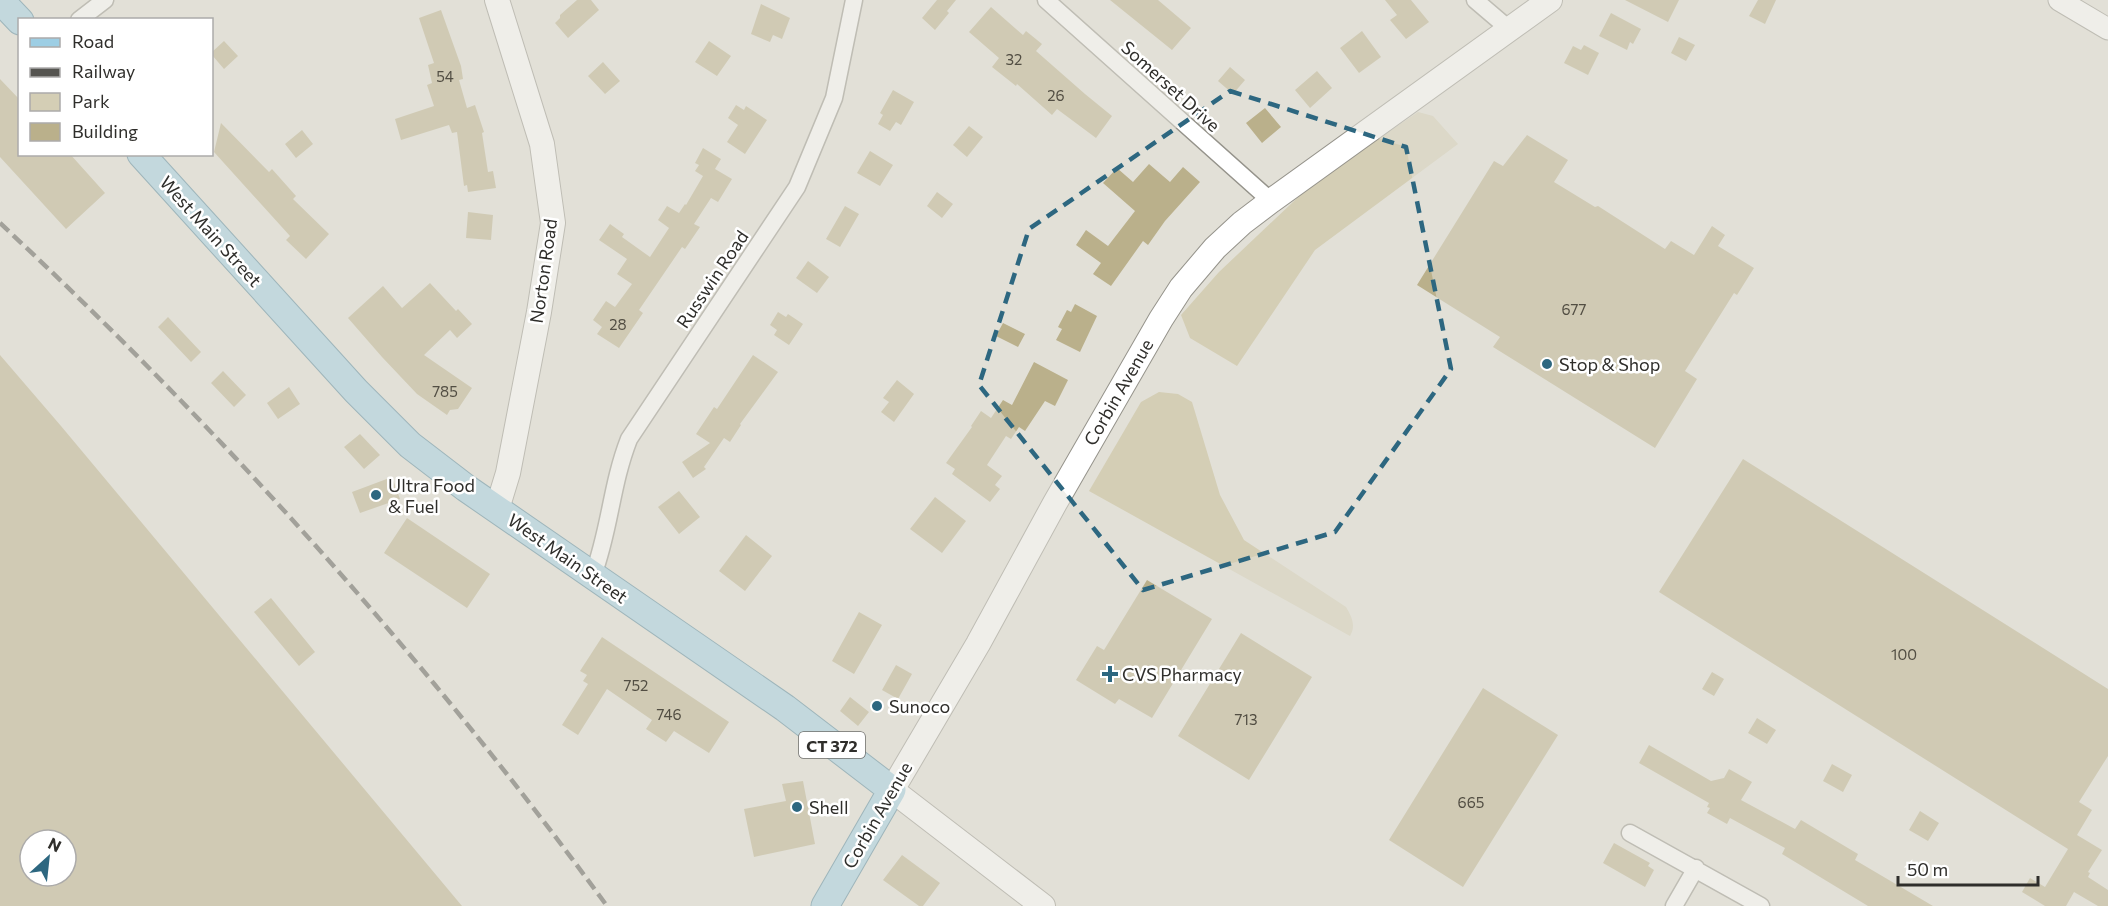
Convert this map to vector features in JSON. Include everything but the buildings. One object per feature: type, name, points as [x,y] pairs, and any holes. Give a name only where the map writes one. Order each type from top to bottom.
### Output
[{"type":"main road","points":[[0,0],[18,19]]},
{"type":"main road","name":"Norton Road","points":[[496,509],[508,473],[539,312],[553,223],[542,144],[497,0]]},
{"type":"main road","name":"Corbin Avenue","points":[[825,906],[978,645],[1055,503],[1181,288],[1215,248],[1242,223],[1550,0]]},
{"type":"main road","name":"West Main Street","points":[[143,156],[384,420],[436,466],[773,699],[1043,906]]},
{"type":"street","points":[[82,18],[105,0]]},
{"type":"street","name":"Russwin Road","points":[[593,575],[604,541],[618,471],[629,439],[797,187],[834,98],[854,0]]},
{"type":"street","name":"Somerset Drive","points":[[1046,0],[1271,201]]},
{"type":"street","points":[[1475,0],[1509,30]]},
{"type":"street","points":[[2059,0],[2108,28]]},
{"type":"street","points":[[1630,833],[1761,906]]},
{"type":"street","points":[[1674,906],[1696,868]]},
{"type":"highlighted area","points":[[1230,91],[1406,147],[1451,369],[1335,532],[1143,590],[979,385],[1029,229]]},
{"type":"green space","points":[[1418,112],[1433,116],[1458,144],[1315,250],[1237,366],[1190,338],[1181,315],[1219,272],[1312,184]]},
{"type":"green space","points":[[1159,392],[1178,394],[1192,402],[1220,495],[1244,540],[1346,607],[1353,629],[1350,636],[1089,491],[1141,402]]},
{"type":"railway","points":[[0,223],[164,383],[320,550],[468,725],[607,906]]},
{"type":"place","name":"Stop & Shop","points":[[1547,364]]},
{"type":"place","name":"Ultra Food & Fuel","points":[[376,495]]},
{"type":"place","name":"CVS Pharmacy","points":[[1110,674]]},
{"type":"place","name":"Sunoco","points":[[877,706]]},
{"type":"place","name":"Shell","points":[[797,807]]}]
